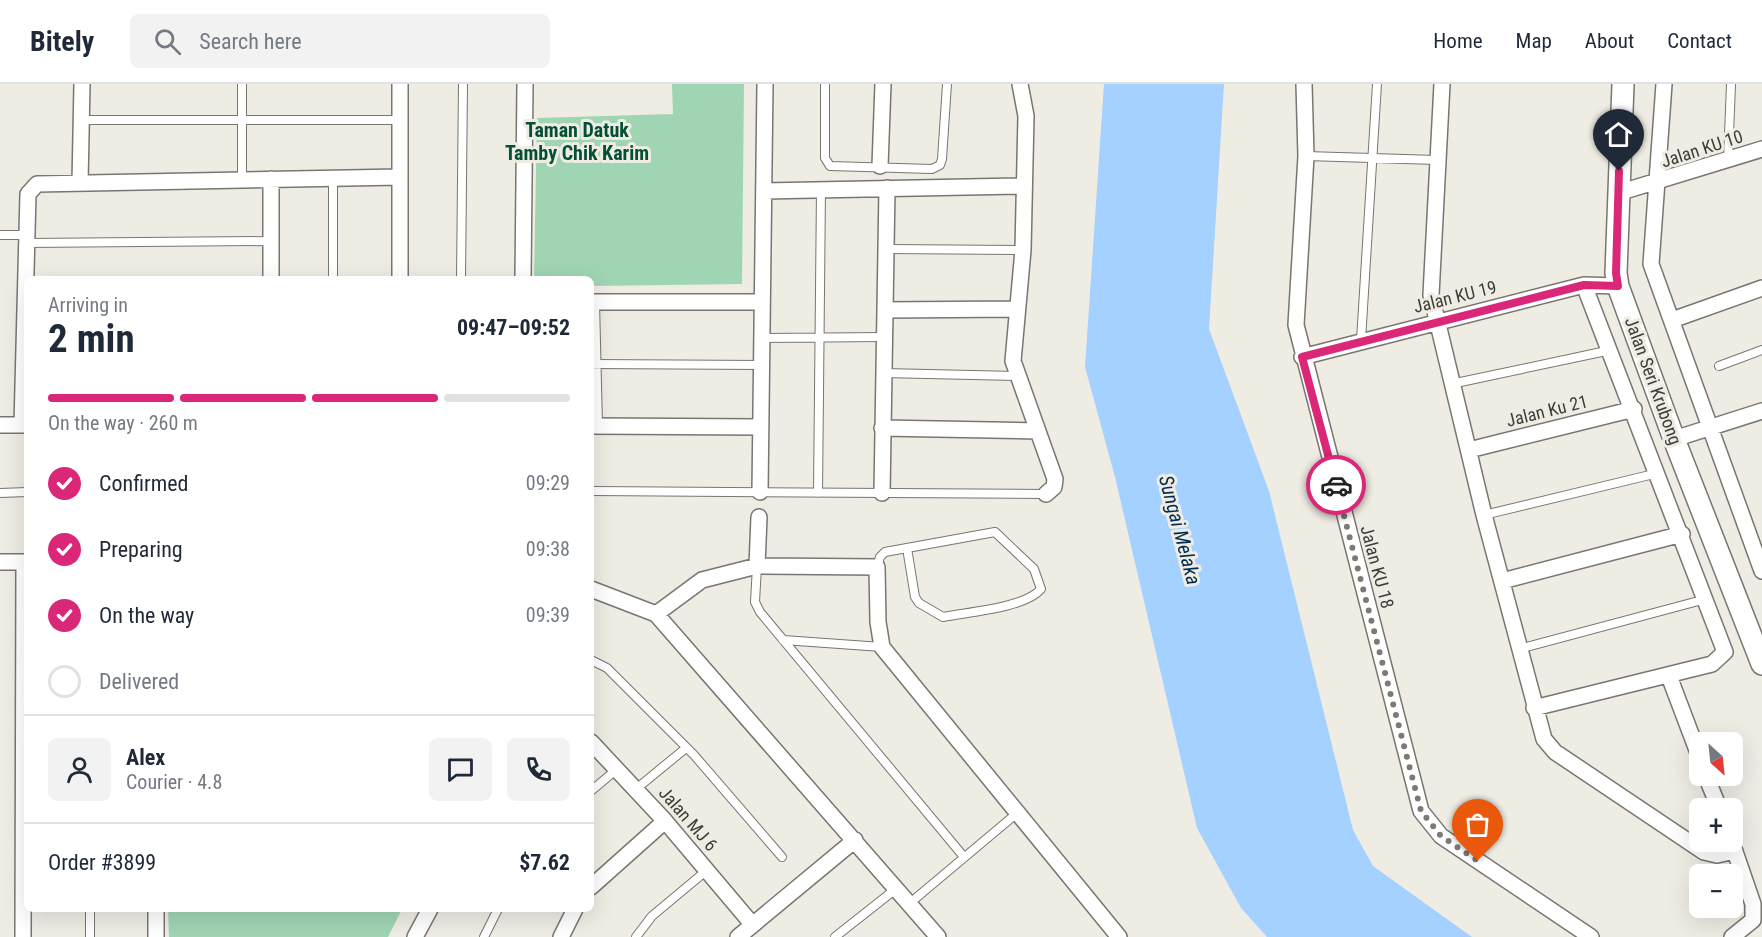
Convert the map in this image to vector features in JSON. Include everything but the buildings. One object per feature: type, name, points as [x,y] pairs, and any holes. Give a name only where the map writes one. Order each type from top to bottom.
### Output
[{"type":"street","points":[[80,183],[82,84]]},
{"type":"street","points":[[400,84],[400,276]]},
{"type":"street","points":[[523,276],[525,84]]},
{"type":"street","points":[[760,492],[765,84]]},
{"type":"street","points":[[880,166],[884,84]]},
{"type":"street","points":[[1020,84],[1026,116],[1023,250],[1013,361],[1055,478],[1054,487],[1046,494]]},
{"type":"street","name":"Jalan KU 18","points":[[1304,84],[1306,156],[1296,325],[1302,357],[1421,811],[1441,836],[1591,937]]},
{"type":"street","points":[[1442,84],[1431,295],[1484,515],[1544,739],[1555,752],[1689,842]]},
{"type":"street","name":"Jalan Seri Krubong","points":[[1623,84],[1616,273],[1618,286],[1674,439],[1762,664]]},
{"type":"street","points":[[1664,84],[1651,264],[1762,571]]},
{"type":"street","name":"Jalan KU 10","points":[[1618,193],[1658,183],[1762,150]]},
{"type":"street","points":[[26,276],[28,194],[37,184],[400,177]]},
{"type":"street","points":[[271,179],[271,276]]},
{"type":"street","points":[[764,191],[1024,186]]},
{"type":"street","points":[[882,493],[887,188]]},
{"type":"street","points":[[1534,708],[1712,664],[1725,652],[1659,473],[1584,285]]},
{"type":"street","name":"Jalan KU 19","points":[[1302,357],[1361,340],[1584,285],[1618,286]]},
{"type":"street","points":[[1672,320],[1762,288]]},
{"type":"street","points":[[594,302],[762,302]]},
{"type":"street","points":[[885,310],[1017,309]]},
{"type":"street","name":"Jalan Ku 21","points":[[1469,450],[1634,409]]},
{"type":"street","points":[[1674,439],[1762,411]]},
{"type":"street","points":[[0,426],[24,425]]},
{"type":"street","points":[[594,426],[761,427]]},
{"type":"street","points":[[882,428],[1038,431]]},
{"type":"street","points":[[757,566],[759,517]]},
{"type":"street","points":[[1502,581],[1682,534]]},
{"type":"street","points":[[0,562],[24,562]]},
{"type":"street","points":[[656,614],[702,580],[757,566],[877,567],[878,622],[882,647],[1016,814],[1119,937]]},
{"type":"street","points":[[594,590],[656,614],[938,937]]},
{"type":"street","points":[[1669,676],[1690,732]]},
{"type":"street","name":"Jalan MJ 6","points":[[594,745],[665,821],[752,924]]},
{"type":"street","points":[[594,884],[665,821]]},
{"type":"street","points":[[738,937],[855,840]]},
{"type":"street","points":[[1704,852],[1717,855],[1722,852]]},
{"type":"street","points":[[1732,937],[1753,920],[1753,904],[1735,852]]},
{"type":"street","points":[[23,937],[24,900]]},
{"type":"street","points":[[156,912],[156,937]]},
{"type":"street","points":[[415,937],[428,912]]},
{"type":"street","points":[[561,937],[574,912]]},
{"type":"lane","points":[[242,84],[242,180]]},
{"type":"lane","points":[[460,276],[463,84]]},
{"type":"lane","points":[[825,84],[825,158],[830,166],[932,169],[940,165],[947,84]]},
{"type":"lane","points":[[1361,340],[1377,84]]},
{"type":"lane","points":[[1728,162],[1731,84]]},
{"type":"lane","points":[[81,120],[242,122],[400,120]]},
{"type":"lane","points":[[1306,156],[1437,160]]},
{"type":"lane","points":[[333,178],[333,276]]},
{"type":"lane","points":[[818,493],[821,189]]},
{"type":"lane","points":[[0,235],[27,239],[271,241]]},
{"type":"lane","points":[[886,249],[1023,250]]},
{"type":"lane","points":[[762,338],[884,337]]},
{"type":"lane","points":[[1452,384],[1611,350]]},
{"type":"lane","points":[[1719,366],[1762,350]]},
{"type":"lane","points":[[594,426],[594,364],[762,365]]},
{"type":"lane","points":[[883,373],[1017,376]]},
{"type":"lane","points":[[1484,515],[1659,473]]},
{"type":"lane","points":[[594,490],[1046,494]]},
{"type":"lane","points":[[0,493],[24,492]]},
{"type":"lane","points":[[877,567],[880,557],[885,552],[907,548],[995,532],[1034,569],[1041,589],[1035,596],[1021,601],[943,617],[919,603],[915,597],[907,548]]},
{"type":"lane","points":[[757,566],[755,602],[783,640],[964,857]]},
{"type":"lane","points":[[1519,649],[1707,599]]},
{"type":"lane","points":[[783,640],[882,647]]},
{"type":"lane","points":[[594,662],[612,673],[686,748],[782,857]]},
{"type":"lane","points":[[636,789],[686,748]]},
{"type":"lane","points":[[594,788],[618,768]]},
{"type":"lane","points":[[909,903],[1016,814]]},
{"type":"lane","points":[[636,937],[652,916],[706,871]]},
{"type":"lane","points":[[835,937],[897,888]]},
{"type":"lane","points":[[90,912],[90,937]]},
{"type":"lane","points":[[483,937],[496,912]]},
{"type":"green space","points":[[672,84],[744,84],[742,284],[594,286],[594,276],[534,276],[537,118],[673,114]]},
{"type":"green space","points":[[168,912],[400,912],[388,937],[169,937]]},
{"type":"water","name":"Sungai Melaka","points":[[1104,84],[1224,84],[1209,329],[1269,491],[1353,830],[1373,866],[1472,937],[1267,937],[1241,908],[1197,828],[1115,477],[1085,367]]},
{"type":"way so far","points":[[1336,485],[1421,811],[1441,836],[1478,861]]},
{"type":"district","name":"Taman Datuk Tamby Chik Karim","points":[[577,142]]},
{"type":"route","points":[[1336,485],[1302,357],[1361,340],[1584,285],[1618,286],[1616,273],[1619,171]]}]
